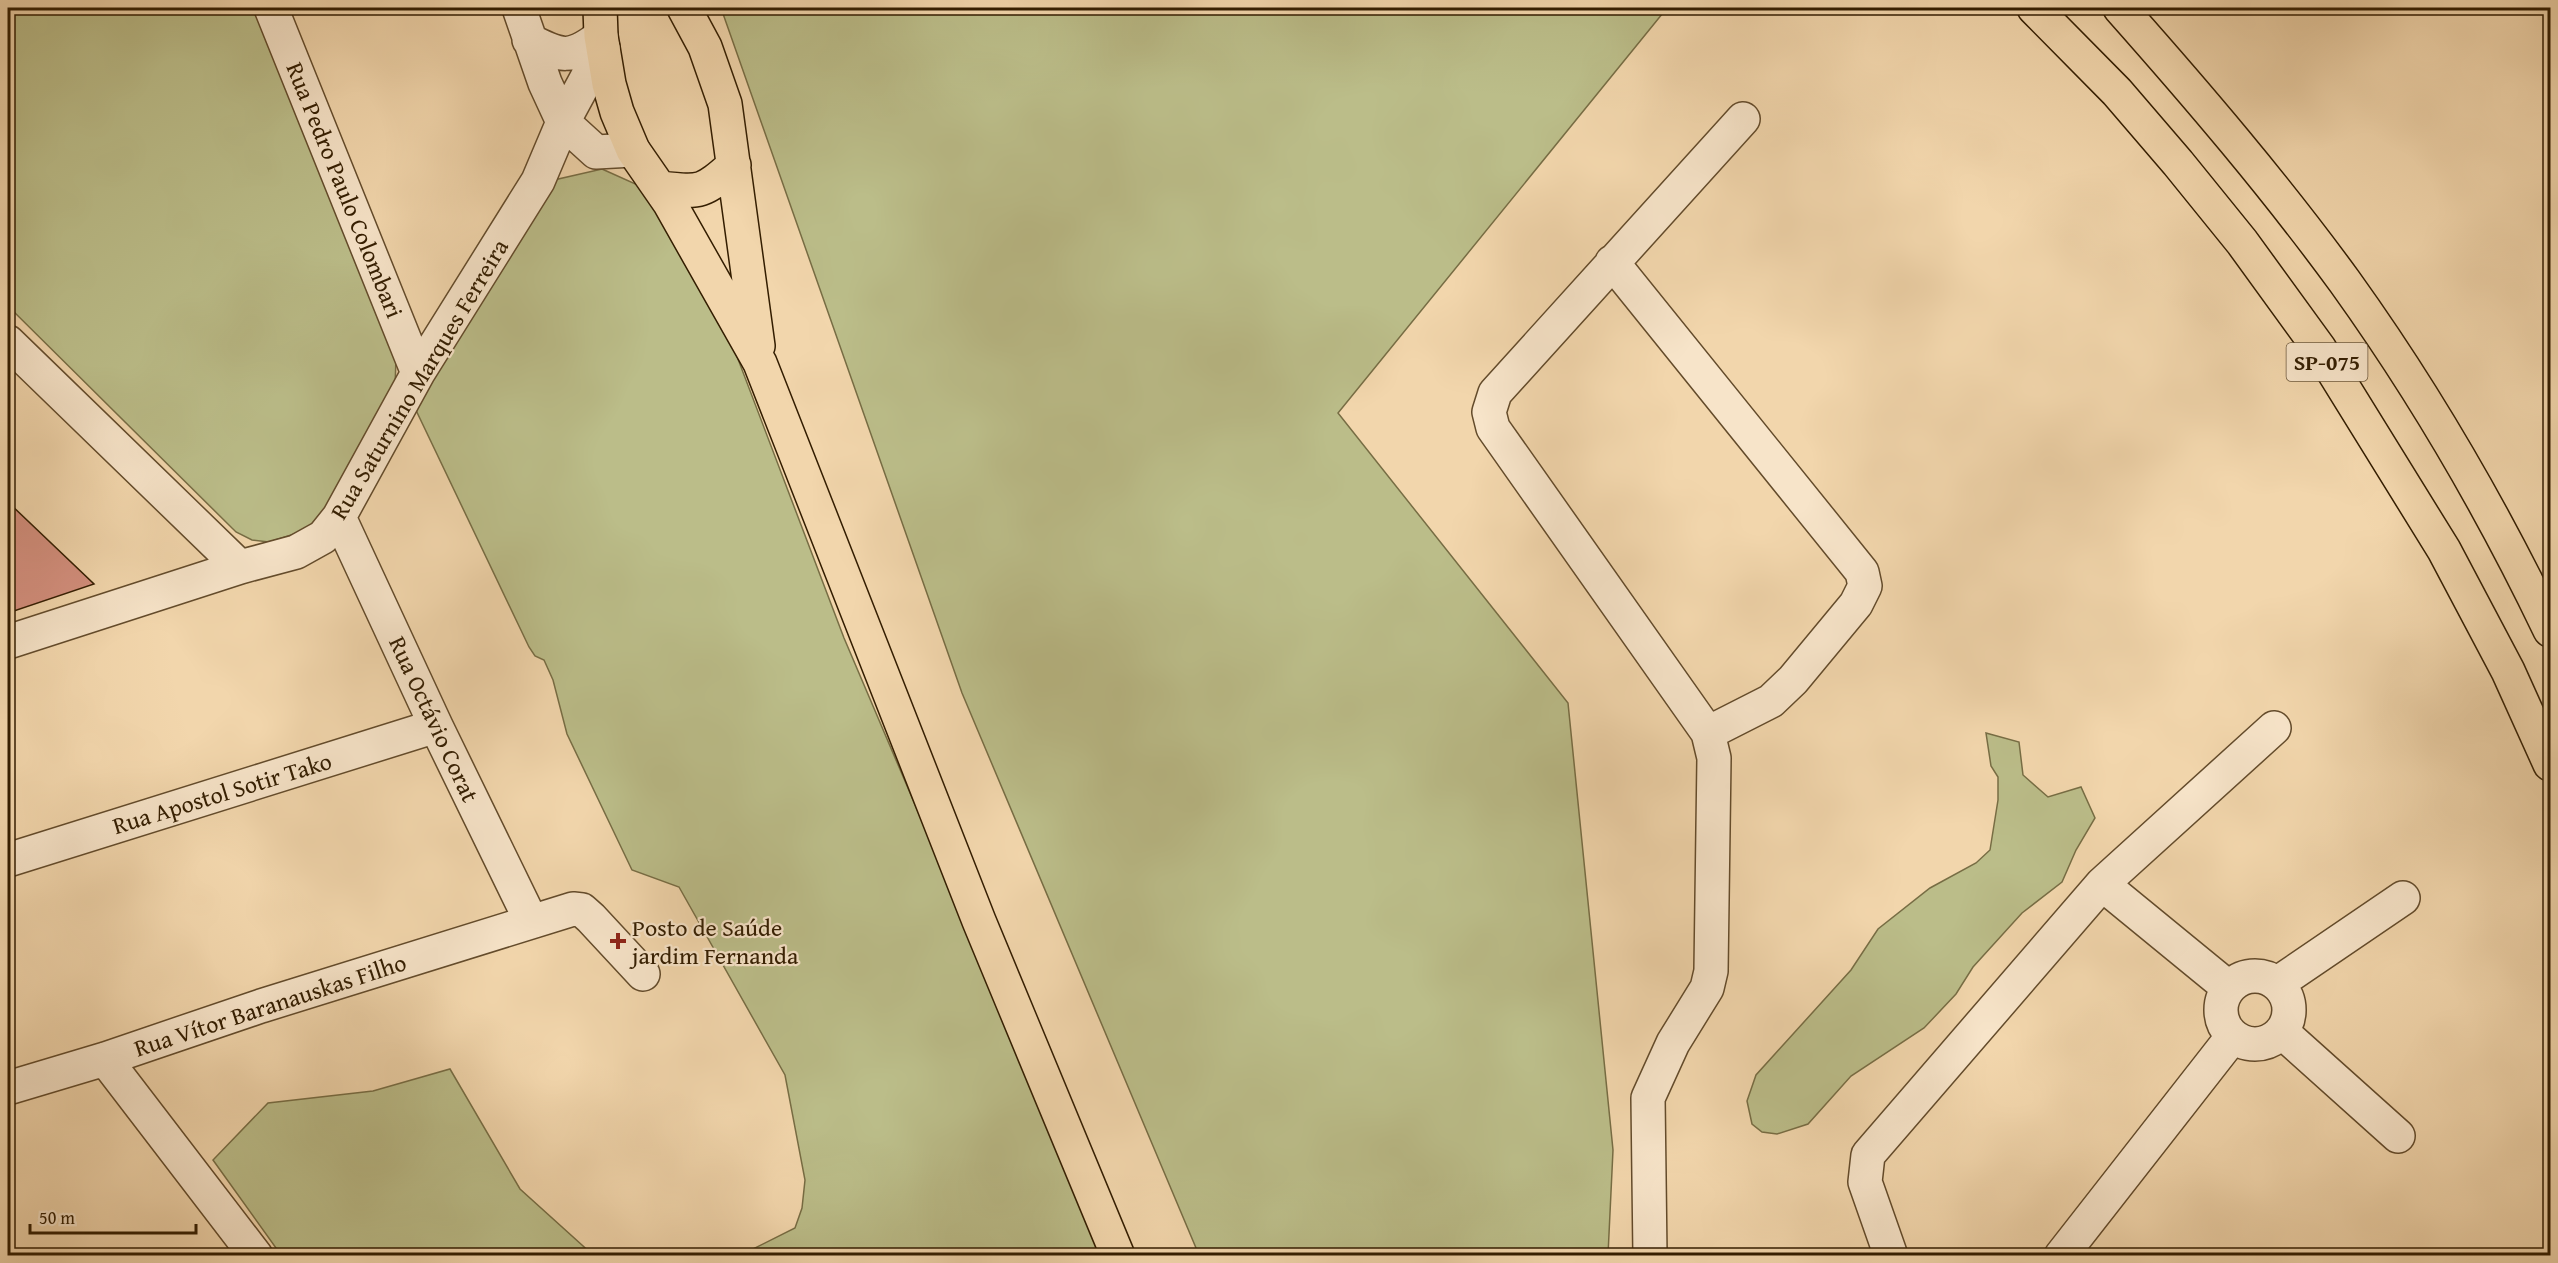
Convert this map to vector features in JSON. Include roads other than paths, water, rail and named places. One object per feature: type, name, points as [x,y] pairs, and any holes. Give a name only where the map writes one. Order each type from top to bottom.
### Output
[{"type":"main road","points":[[684,8],[705,47],[725,104],[760,363]]},
{"type":"main road","name":"SP-075","points":[[2034,8],[2117,92],[2178,163],[2242,242],[2319,348],[2444,550],[2508,671],[2550,764]]},
{"type":"main road","name":"SP-075","points":[[2120,8],[2217,118],[2346,284],[2421,397],[2469,475],[2513,554],[2550,630]]},
{"type":"main road","points":[[601,31],[612,94],[633,150],[661,188],[760,363],[975,910],[1118,1256]]},
{"type":"main road","points":[[661,188],[699,191],[734,165]]},
{"type":"street","name":"Rua Pedro Paulo Colombari","points":[[272,8],[418,373]]},
{"type":"street","points":[[519,8],[529,40],[563,122],[596,152]]},
{"type":"street","name":"Rua Saturnino Marques Ferreira","points":[[8,642],[240,567],[296,552],[323,537],[339,517],[418,373],[538,181],[601,31]]},
{"type":"street","points":[[529,40],[550,51],[570,55],[584,50],[601,31]]},
{"type":"street","points":[[1650,1256],[1648,1098],[1673,1043],[1707,988],[1711,971],[1714,758],[1708,733],[1494,428],[1489,412],[1495,393],[1743,118]]},
{"type":"street","name":"Rua Saturnino Marques Ferreira","points":[[538,181],[582,155],[633,150]]},
{"type":"street","points":[[1612,262],[1862,572],[1865,586],[1856,604],[1793,680],[1772,701],[1708,733]]},
{"type":"street","points":[[8,342],[240,567]]},
{"type":"street","name":"Rua Octávio Corat","points":[[339,517],[436,726],[531,921]]},
{"type":"street","name":"Rua Apostol Sotir Tako","points":[[8,860],[436,726]]},
{"type":"street","points":[[1891,1256],[1865,1182],[1868,1155],[2102,884],[2274,728]]},
{"type":"street","points":[[2102,884],[2229,988]]},
{"type":"street","points":[[2278,983],[2403,898]]},
{"type":"street","name":"Rua Vítor Baranauskas Filho","points":[[8,1088],[573,909],[582,910],[643,974]]},
{"type":"street","points":[[2247,976],[2269,978],[2278,983],[2285,992],[2290,1012],[2282,1032],[2274,1040],[2253,1045],[2233,1036],[2222,1018],[2221,1008],[2229,988],[2247,976]]},
{"type":"street","points":[[2282,1032],[2398,1136]]},
{"type":"street","points":[[2061,1256],[2233,1036]]},
{"type":"street","points":[[105,1059],[256,1256]]},
{"type":"place","name":"Posto de Saúde jardim Fernanda","points":[[618,941]]}]
